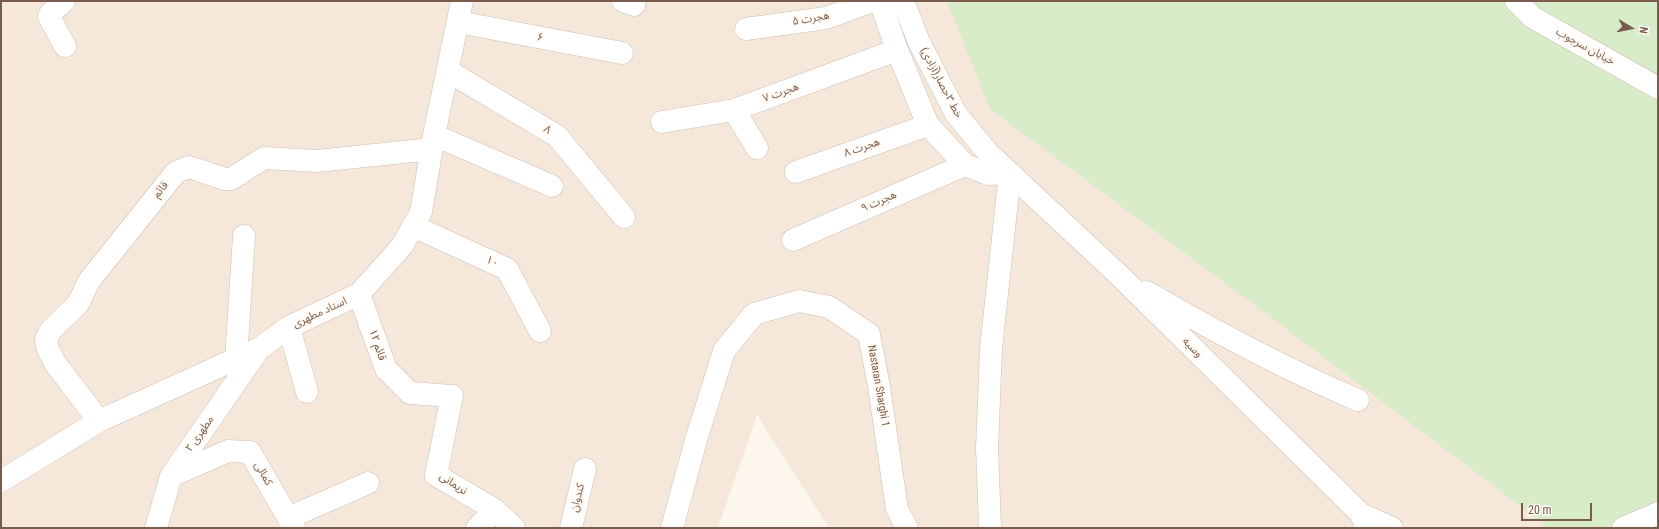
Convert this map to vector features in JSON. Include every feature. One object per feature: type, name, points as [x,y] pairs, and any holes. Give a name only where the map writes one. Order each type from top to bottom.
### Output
[{"type":"street","points":[[64,1],[50,14],[49,17],[65,46]]},
{"type":"street","name":"استاد مطهری","points":[[1,481],[99,422],[260,348],[289,327],[359,294],[402,246],[421,212],[433,142],[462,1]]},
{"type":"street","name":"هجرت ۵","points":[[746,29],[826,18],[873,1]]},
{"type":"street","points":[[880,1],[897,50],[928,125],[965,165],[988,174],[1010,173],[991,349],[987,448],[990,528]]},
{"type":"street","name":"خط ۳حصار(آزادی)","points":[[903,1],[919,42],[956,114],[988,153],[1010,173]]},
{"type":"street","name":"خیابان سرجوب","points":[[1516,1],[1532,17],[1658,88]]},
{"type":"street","name":"۶","points":[[458,22],[622,53]]},
{"type":"street","name":"هجرت ۷","points":[[662,122],[734,110],[897,50]]},
{"type":"street","name":"۸","points":[[448,71],[557,136],[624,216]]},
{"type":"street","points":[[734,110],[757,148]]},
{"type":"street","name":"هجرت ۸","points":[[796,172],[928,125]]},
{"type":"street","points":[[433,142],[552,186]]},
{"type":"street","name":"قائم","points":[[99,422],[55,364],[47,347],[46,339],[51,330],[78,304],[88,281],[176,172],[189,167],[225,179],[231,179],[264,158],[318,161],[433,142]]},
{"type":"street","name":"هجرت ۹","points":[[793,240],[965,165]]},
{"type":"street","name":"وسیه","points":[[1010,173],[1120,276],[1364,521]]},
{"type":"street","name":"۱۰","points":[[412,226],[508,269],[540,331]]},
{"type":"street","points":[[236,359],[244,236]]},
{"type":"street","points":[[1120,276],[1234,342],[1305,378],[1358,400]]},
{"type":"street","name":"قائم ۱۲","points":[[359,294],[386,369],[410,393],[452,396]]},
{"type":"street","name":"Nastaran Sharghi 1","points":[[672,528],[696,440],[724,351],[754,314],[799,301],[829,307],[869,334],[879,387],[897,509],[908,528]]},
{"type":"street","points":[[289,327],[307,392]]},
{"type":"street","name":"مطهری ۲","points":[[156,528],[171,476],[260,348]]},
{"type":"street","name":"نریمانی","points":[[452,396],[436,475],[495,510],[514,528]]},
{"type":"street","name":"کمالی","points":[[171,476],[228,451],[250,452],[291,523]]},
{"type":"street","name":"کندوان","points":[[571,528],[585,469]]},
{"type":"street","points":[[291,523],[368,483]]},
{"type":"street","points":[[477,528],[495,510]]},
{"type":"street","points":[[1623,528],[1658,513]]},
{"type":"street","points":[[1364,521],[1392,528]]},
{"type":"shaded area","points":[[1,1],[1658,1],[1658,528],[829,528],[757,415],[718,528],[1,528]]},
{"type":"green space","points":[[947,1],[1658,1],[1658,528],[1549,528],[1256,306],[990,109]]}]
